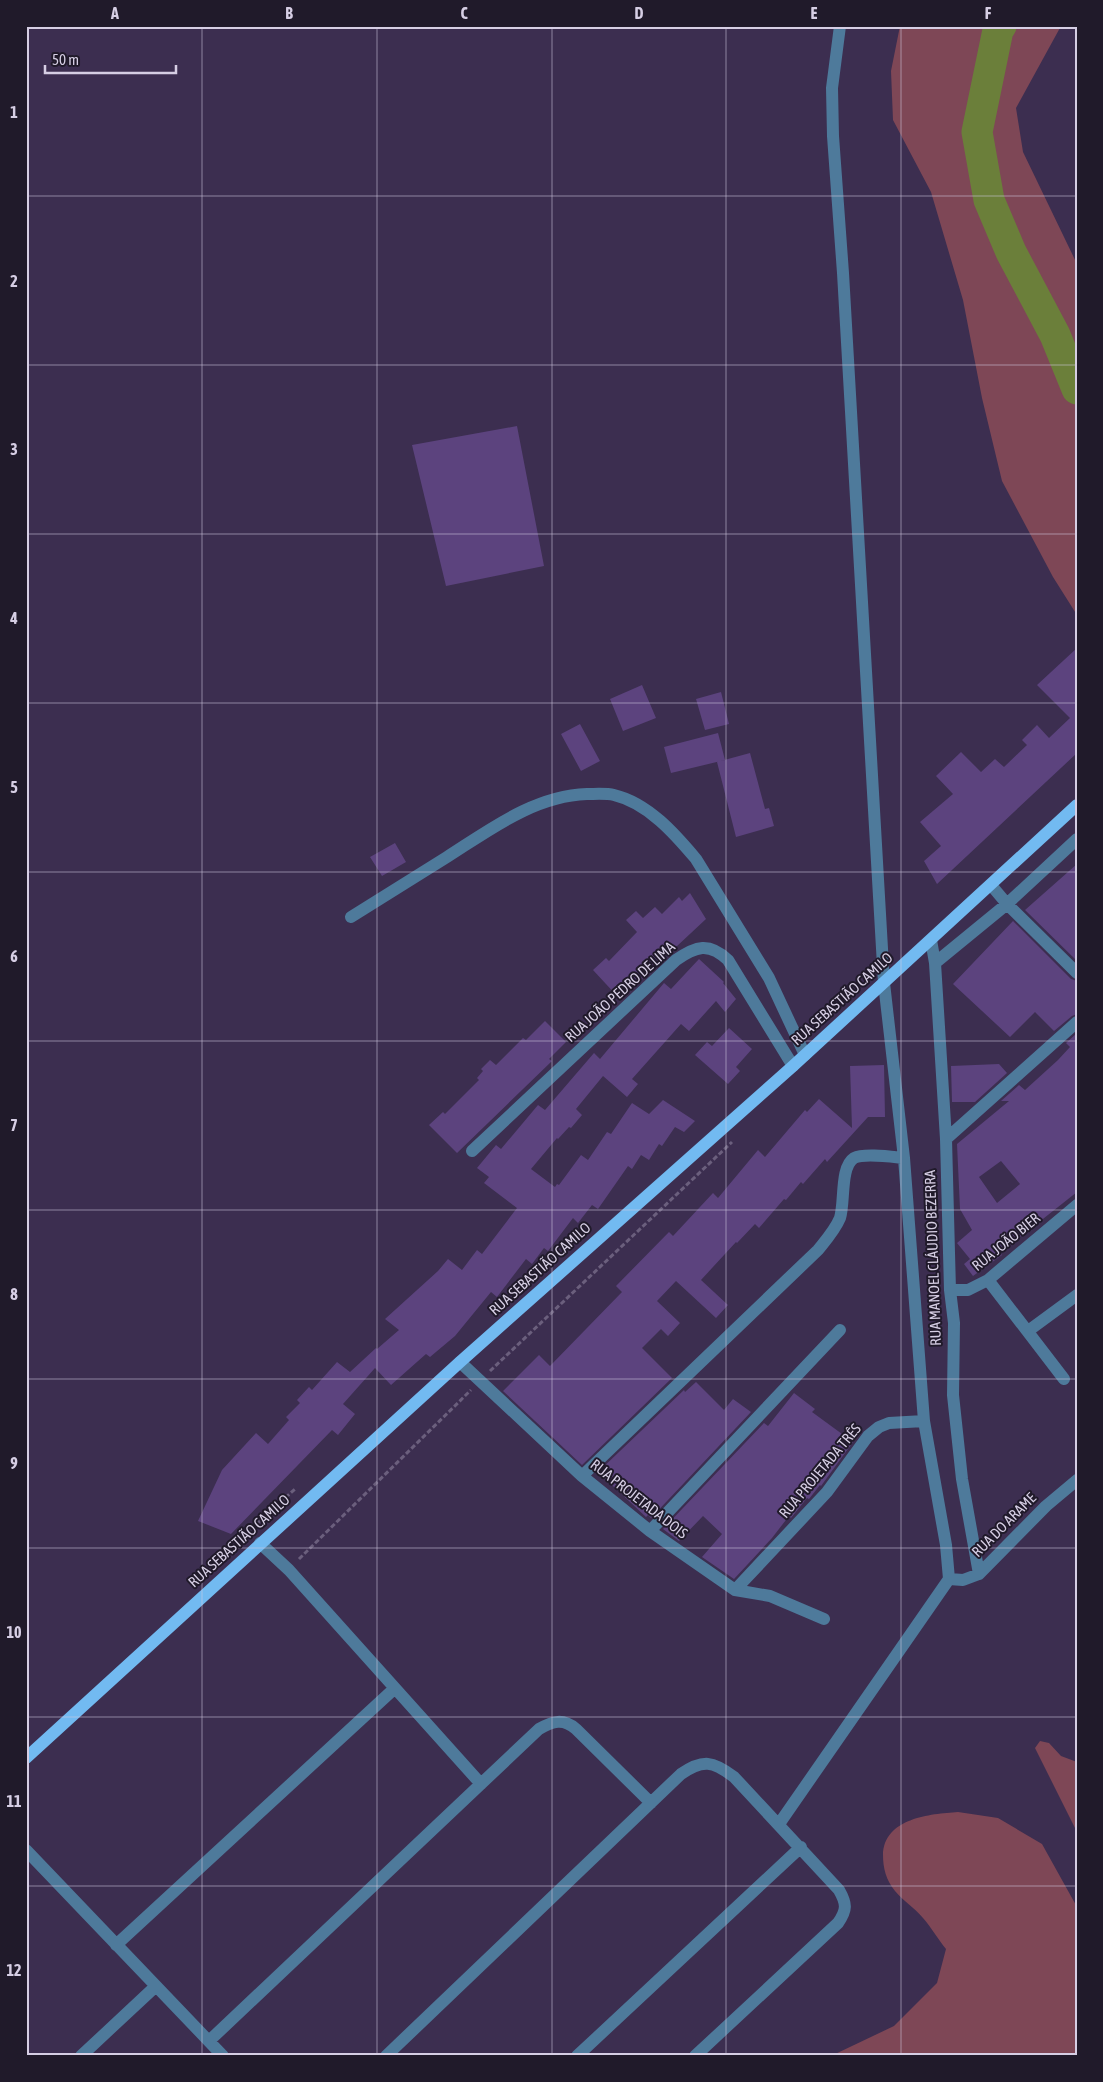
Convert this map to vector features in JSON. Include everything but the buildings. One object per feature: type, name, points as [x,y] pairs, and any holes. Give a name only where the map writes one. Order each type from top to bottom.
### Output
[{"type":"main road","name":"RUA SEBASTIÃO CAMILO","points":[[26,1758],[460,1362],[793,1066],[1077,805]]},
{"type":"street","points":[[779,1824],[949,1579],[946,1545],[924,1421],[904,1158],[884,983],[844,282],[833,136],[832,88],[840,26]]},
{"type":"street","points":[[351,917],[512,816],[567,795],[614,795],[635,804],[654,817],[682,843],[696,860],[769,978],[805,1055]]},
{"type":"street","points":[[935,963],[1007,904],[1077,839]]},
{"type":"street","points":[[991,885],[1007,904],[1077,973]]},
{"type":"street","name":"RUA MANOEL CLÁUDIO BEZERRA","points":[[931,940],[935,963],[946,1139],[950,1290],[954,1323],[953,1395],[962,1479],[979,1574]]},
{"type":"street","name":"RUA JOÃO PEDRO DE LIMA","points":[[472,1151],[676,960],[698,948],[709,948],[720,952],[728,960],[793,1066]]},
{"type":"street","points":[[946,1139],[1077,1022]]},
{"type":"street","points":[[582,1476],[818,1250],[836,1227],[840,1217],[846,1171],[849,1163],[855,1158],[863,1156],[904,1158]]},
{"type":"street","name":"RUA JOÃO BIER","points":[[950,1290],[968,1290],[988,1280],[1077,1205]]},
{"type":"street","points":[[988,1280],[1064,1379]]},
{"type":"street","points":[[1028,1331],[1077,1296]]},
{"type":"street","points":[[650,1531],[840,1330]]},
{"type":"street","name":"RUA PROJETADA DOIS","points":[[460,1362],[582,1476],[650,1531],[735,1590],[770,1596],[824,1619]]},
{"type":"street","name":"RUA PROJETADA TRÊS","points":[[735,1590],[827,1492],[868,1436],[879,1427],[889,1423],[924,1421]]},
{"type":"street","name":"RUA DO ARAME","points":[[949,1579],[963,1580],[979,1574],[1046,1506],[1077,1480]]},
{"type":"street","points":[[260,1543],[288,1570],[481,1784]]},
{"type":"street","points":[[116,1945],[394,1688]]},
{"type":"street","points":[[209,2042],[539,1729],[559,1721],[568,1723],[651,1803]]},
{"type":"street","points":[[386,2056],[681,1774],[692,1766],[702,1763],[714,1764],[734,1777],[839,1890],[846,1905],[844,1914],[838,1923],[695,2056]]},
{"type":"street","points":[[577,2056],[801,1847]]},
{"type":"street","points":[[26,1850],[223,2056]]},
{"type":"street","points":[[81,2056],[156,1986]]},
{"type":"path","points":[[288,1570],[479,1381],[733,1142]]},
{"type":"shaded area","points":[[900,26],[1061,26],[1016,108],[1023,152],[1077,264],[1077,615],[1053,577],[1002,481],[982,398],[963,300],[931,192],[893,120],[891,71]]},
{"type":"shaded area","points":[[1040,1741],[1049,1743],[1061,1756],[1077,1762],[1077,1832],[1035,1748]]},
{"type":"shaded area","points":[[958,1812],[998,1818],[1042,1844],[1077,1907],[1077,2056],[831,2056],[894,2026],[937,1983],[946,1949],[923,1918],[898,1895],[889,1883],[883,1855],[885,1843],[891,1833],[910,1820],[935,1814]]},
{"type":"waterway","points":[[1001,26],[998,30],[977,132],[989,200],[1011,252],[1055,335],[1077,389]]}]
